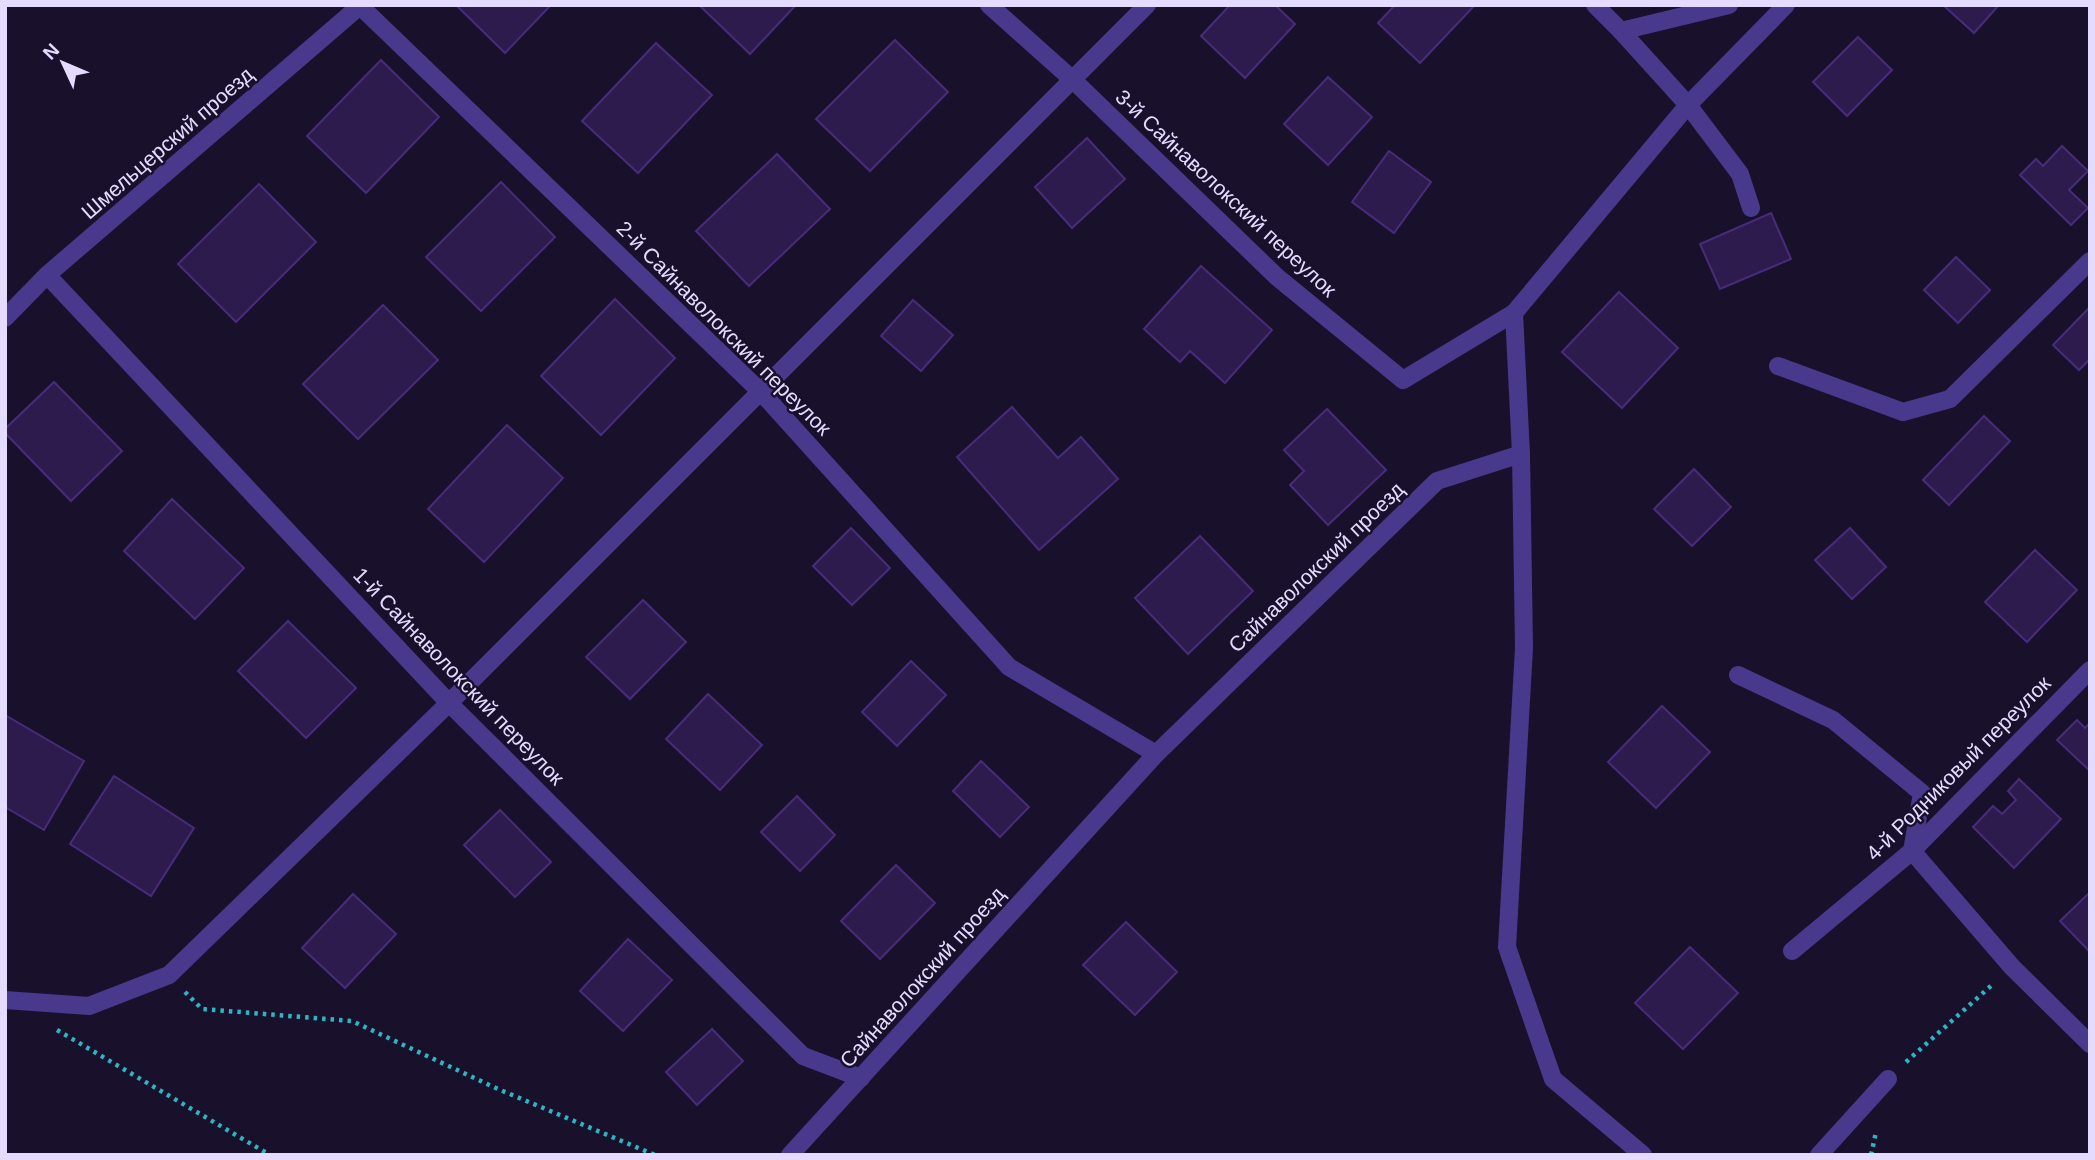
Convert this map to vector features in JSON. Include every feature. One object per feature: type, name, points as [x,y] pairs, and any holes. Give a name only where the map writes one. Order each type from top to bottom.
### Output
[{"type":"street","name":"3-й Сайнаволокский переулок","points":[[989,5],[1073,80],[1277,277],[1402,380],[1514,313]]},
{"type":"street","points":[[7,1000],[89,1006],[169,975],[449,703],[1147,5]]},
{"type":"street","points":[[1595,5],[1688,105],[1740,174],[1751,208]]},
{"type":"street","points":[[1621,30],[1729,5]]},
{"type":"street","points":[[1643,1155],[1553,1079],[1507,947],[1524,648],[1521,454],[1514,313],[1688,105],[1786,5]]},
{"type":"street","name":"Шмельцерский проезд","points":[[5,318],[47,275],[360,6]]},
{"type":"street","name":"2-й Сайнаволокский переулок","points":[[360,6],[761,392],[1009,667],[1156,754]]},
{"type":"street","points":[[1778,366],[1903,412],[1951,400],[2090,261]]},
{"type":"street","name":"1-й Сайнаволокский переулок","points":[[47,275],[449,703],[803,1056],[861,1078]]},
{"type":"street","name":"Сайнаволокский проезд","points":[[790,1155],[1156,754],[1437,481],[1521,454]]},
{"type":"street","name":"4-й Родниковый переулок","points":[[1792,951],[1912,851],[2090,670]]},
{"type":"street","points":[[1738,675],[1833,720],[1922,793],[1912,851],[2012,967],[2090,1044]]},
{"type":"street","points":[[1819,1155],[1888,1079]]},
{"type":"path","points":[[1888,1079],[2012,967]]},
{"type":"path","points":[[169,975],[202,1009],[352,1021],[498,1089],[655,1155]]},
{"type":"path","points":[[56,1029],[270,1155]]},
{"type":"path","points":[[1871,1155],[1877,1129]]},
{"type":"building","points":[[456,5],[551,5],[505,53]]},
{"type":"building","points":[[699,5],[796,5],[750,54]]},
{"type":"building","points":[[1230,5],[1275,5],[1295,24],[1245,78],[1201,36]]},
{"type":"building","points":[[1395,5],[1475,5],[1420,63],[1378,23]]},
{"type":"building","points":[[1943,5],[1999,5],[1974,33]]},
{"type":"building","points":[[1858,37],[1892,70],[1847,116],[1813,82]]},
{"type":"building","points":[[895,40],[948,92],[870,171],[816,119]]},
{"type":"building","points":[[656,43],[712,95],[638,173],[582,121]]},
{"type":"building","points":[[381,60],[439,117],[366,193],[307,136]]},
{"type":"building","points":[[1328,77],[1372,117],[1328,165],[1284,124]]},
{"type":"building","points":[[1087,138],[1125,179],[1072,228],[1035,187]]},
{"type":"building","points":[[2062,146],[2088,171],[2069,190],[2088,208],[2071,225],[2020,175],[2036,159],[2043,166]]},
{"type":"building","points":[[1389,151],[1431,182],[1394,233],[1352,202]]},
{"type":"building","points":[[777,154],[830,209],[749,286],[696,231]]},
{"type":"building","points":[[501,182],[555,237],[481,311],[426,257]]},
{"type":"building","points":[[259,184],[316,242],[236,322],[178,264]]},
{"type":"building","points":[[1771,213],[1791,259],[1720,289],[1700,244]]},
{"type":"building","points":[[1956,257],[1990,290],[1958,323],[1924,290]]},
{"type":"building","points":[[1201,266],[1272,330],[1225,383],[1190,351],[1180,362],[1144,329]]},
{"type":"building","points":[[1619,292],[1678,348],[1622,408],[1562,352]]},
{"type":"building","points":[[615,299],[675,358],[601,435],[541,376]]},
{"type":"building","points":[[913,300],[953,335],[921,371],[881,336]]},
{"type":"building","points":[[383,305],[438,360],[358,439],[303,384]]},
{"type":"building","points":[[2089,308],[2090,359],[2079,370],[2053,345]]},
{"type":"building","points":[[54,382],[122,451],[71,501],[5,433],[5,429]]},
{"type":"building","points":[[1012,407],[1058,458],[1081,437],[1118,479],[1039,550],[957,457]]},
{"type":"building","points":[[1327,409],[1386,470],[1328,525],[1290,485],[1304,471],[1284,450]]},
{"type":"building","points":[[1984,416],[2010,441],[1949,505],[1923,480]]},
{"type":"building","points":[[507,425],[563,478],[484,562],[428,509]]},
{"type":"building","points":[[1694,469],[1731,507],[1692,546],[1654,509]]},
{"type":"building","points":[[172,499],[244,568],[195,619],[124,551]]},
{"type":"building","points":[[851,528],[890,568],[852,605],[813,566]]},
{"type":"building","points":[[1850,528],[1886,567],[1852,599],[1815,560]]},
{"type":"building","points":[[1200,536],[1253,591],[1188,654],[1135,598]]},
{"type":"building","points":[[2035,550],[2077,590],[2027,642],[1985,602]]},
{"type":"building","points":[[643,600],[686,642],[630,699],[586,657]]},
{"type":"building","points":[[288,621],[356,688],[306,738],[238,671]]},
{"type":"building","points":[[911,661],[946,695],[897,746],[862,712]]},
{"type":"building","points":[[708,694],[762,745],[720,790],[666,739]]},
{"type":"building","points":[[1662,706],[1710,752],[1656,808],[1608,762]]},
{"type":"building","points":[[5,715],[84,761],[44,830],[5,807]]},
{"type":"building","points":[[2077,720],[2085,728],[2090,723],[2090,771],[2057,740]]},
{"type":"building","points":[[981,761],[1029,807],[1000,837],[953,791]]},
{"type":"building","points":[[114,776],[194,828],[151,896],[70,844]]},
{"type":"building","points":[[2019,779],[2061,819],[2014,868],[1973,827],[1993,806],[2002,814],[2016,800],[2008,791]]},
{"type":"building","points":[[797,796],[835,835],[800,871],[761,832]]},
{"type":"building","points":[[500,810],[551,862],[515,897],[464,845]]},
{"type":"building","points":[[896,865],[935,903],[880,959],[841,921]]},
{"type":"building","points":[[2090,892],[2090,952],[2060,921]]},
{"type":"building","points":[[353,894],[396,934],[345,988],[302,948]]},
{"type":"building","points":[[1126,922],[1177,972],[1135,1015],[1083,965]]},
{"type":"building","points":[[628,939],[672,980],[623,1031],[580,991]]},
{"type":"building","points":[[1690,947],[1738,993],[1683,1049],[1635,1003]]},
{"type":"building","points":[[712,1029],[743,1061],[697,1105],[666,1072]]}]
